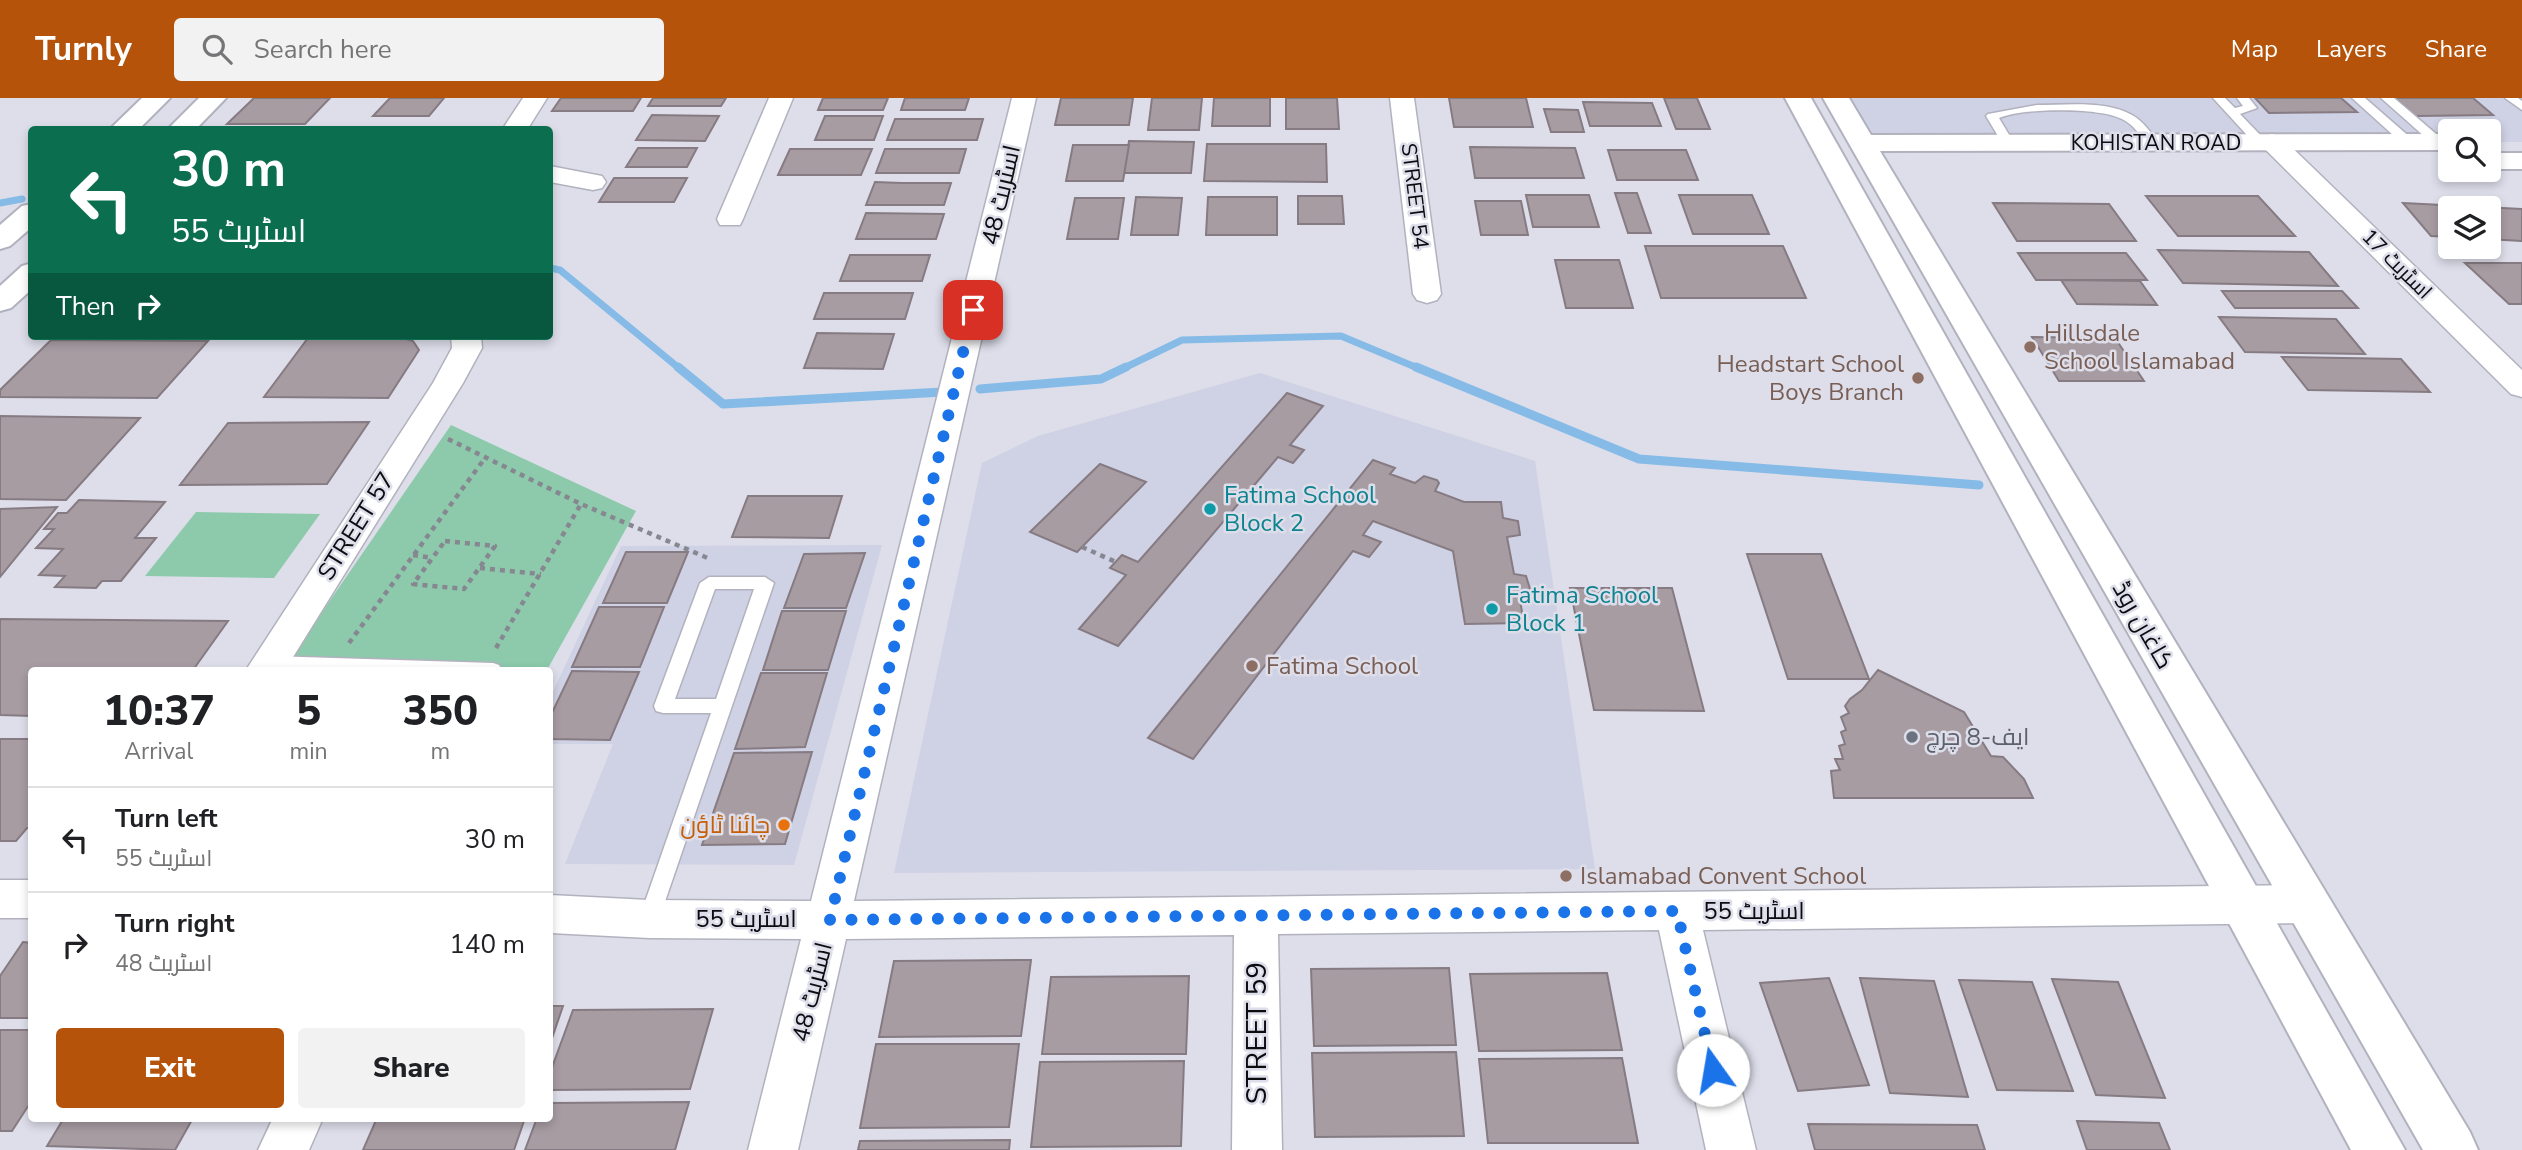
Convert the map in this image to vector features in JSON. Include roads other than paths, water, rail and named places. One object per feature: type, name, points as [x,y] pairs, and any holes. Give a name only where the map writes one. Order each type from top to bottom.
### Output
[{"type":"street","points":[[126,126],[157,98]]},
{"type":"street","points":[[184,126],[213,98]]},
{"type":"street","points":[[517,126],[535,98]]},
{"type":"street","points":[[730,219],[781,98]]},
{"type":"street","name":"اسٹریٹ 48","points":[[773,1150],[1024,98]]},
{"type":"street","name":"STREET 54","points":[[1402,98],[1427,294]]},
{"type":"street","name":"کاغان روڈ","points":[[1798,98],[2379,1150]]},
{"type":"street","name":"کاغان روڈ","points":[[1836,98],[2452,1150]]},
{"type":"street","name":"اسٹریٹ 17","points":[[2266,142],[2292,161],[2522,387]]},
{"type":"street","name":"KOHISTAN ROAD","points":[[1868,154],[2008,143],[2408,142],[2438,147]]},
{"type":"street","points":[[2501,142],[2522,142]]},
{"type":"street","name":"KOHISTAN ROAD","points":[[1868,154],[2292,161],[2438,149]]},
{"type":"street","points":[[2501,161],[2522,161]]},
{"type":"street","points":[[553,175],[593,182]]},
{"type":"street","points":[[0,240],[28,216]]},
{"type":"street","points":[[0,302],[28,276]]},
{"type":"street","name":"STREET 57","points":[[267,666],[448,383],[467,348],[466,340]]},
{"type":"street","points":[[0,899],[28,899]]},
{"type":"street","name":"اسٹریٹ 55","points":[[553,914],[649,919],[830,920],[2246,907],[2306,904]]},
{"type":"street","points":[[1677,911],[1731,1150]]},
{"type":"street","name":"STREET 59","points":[[1256,915],[1257,1150]]},
{"type":"street","points":[[283,1150],[297,1122]]},
{"type":"lane","points":[[2219,98],[2266,142]]},
{"type":"lane","points":[[2232,112],[2251,108],[2243,98]]},
{"type":"lane","points":[[2358,98],[2408,142]]},
{"type":"lane","points":[[2387,98],[2438,141]]},
{"type":"lane","points":[[2511,98],[2522,107]]},
{"type":"lane","points":[[649,919],[765,583],[709,583],[663,706],[722,706]]},
{"type":"lane","points":[[267,666],[335,664],[409,667]]},
{"type":"waterway","points":[[0,203],[22,199]]},
{"type":"waterway","points":[[553,269],[560,270],[680,369]]},
{"type":"waterway","points":[[1122,369],[1182,340],[1341,336],[1420,369]]},
{"type":"waterway","points":[[678,367],[723,404],[943,392]]},
{"type":"waterway","points":[[980,389],[1101,379],[1126,367]]},
{"type":"waterway","points":[[1416,367],[1639,459],[1979,485]]},
{"type":"place","name":"Hillsdale School Islamabad","points":[[2030,347]]},
{"type":"place","name":"Headstart School Boys Branch","points":[[1918,378]]},
{"type":"place","name":"Fatima School Block 2","points":[[1210,509]]},
{"type":"place","name":"Fatima School Block 1","points":[[1492,609]]},
{"type":"place","name":"Fatima School","points":[[1252,666]]},
{"type":"place","name":"ایف-8 چرچ","points":[[1912,737]]},
{"type":"place","name":"چائنا ٹاؤن","points":[[784,825]]},
{"type":"place","name":"Islamabad Convent School","points":[[1566,876]]}]
